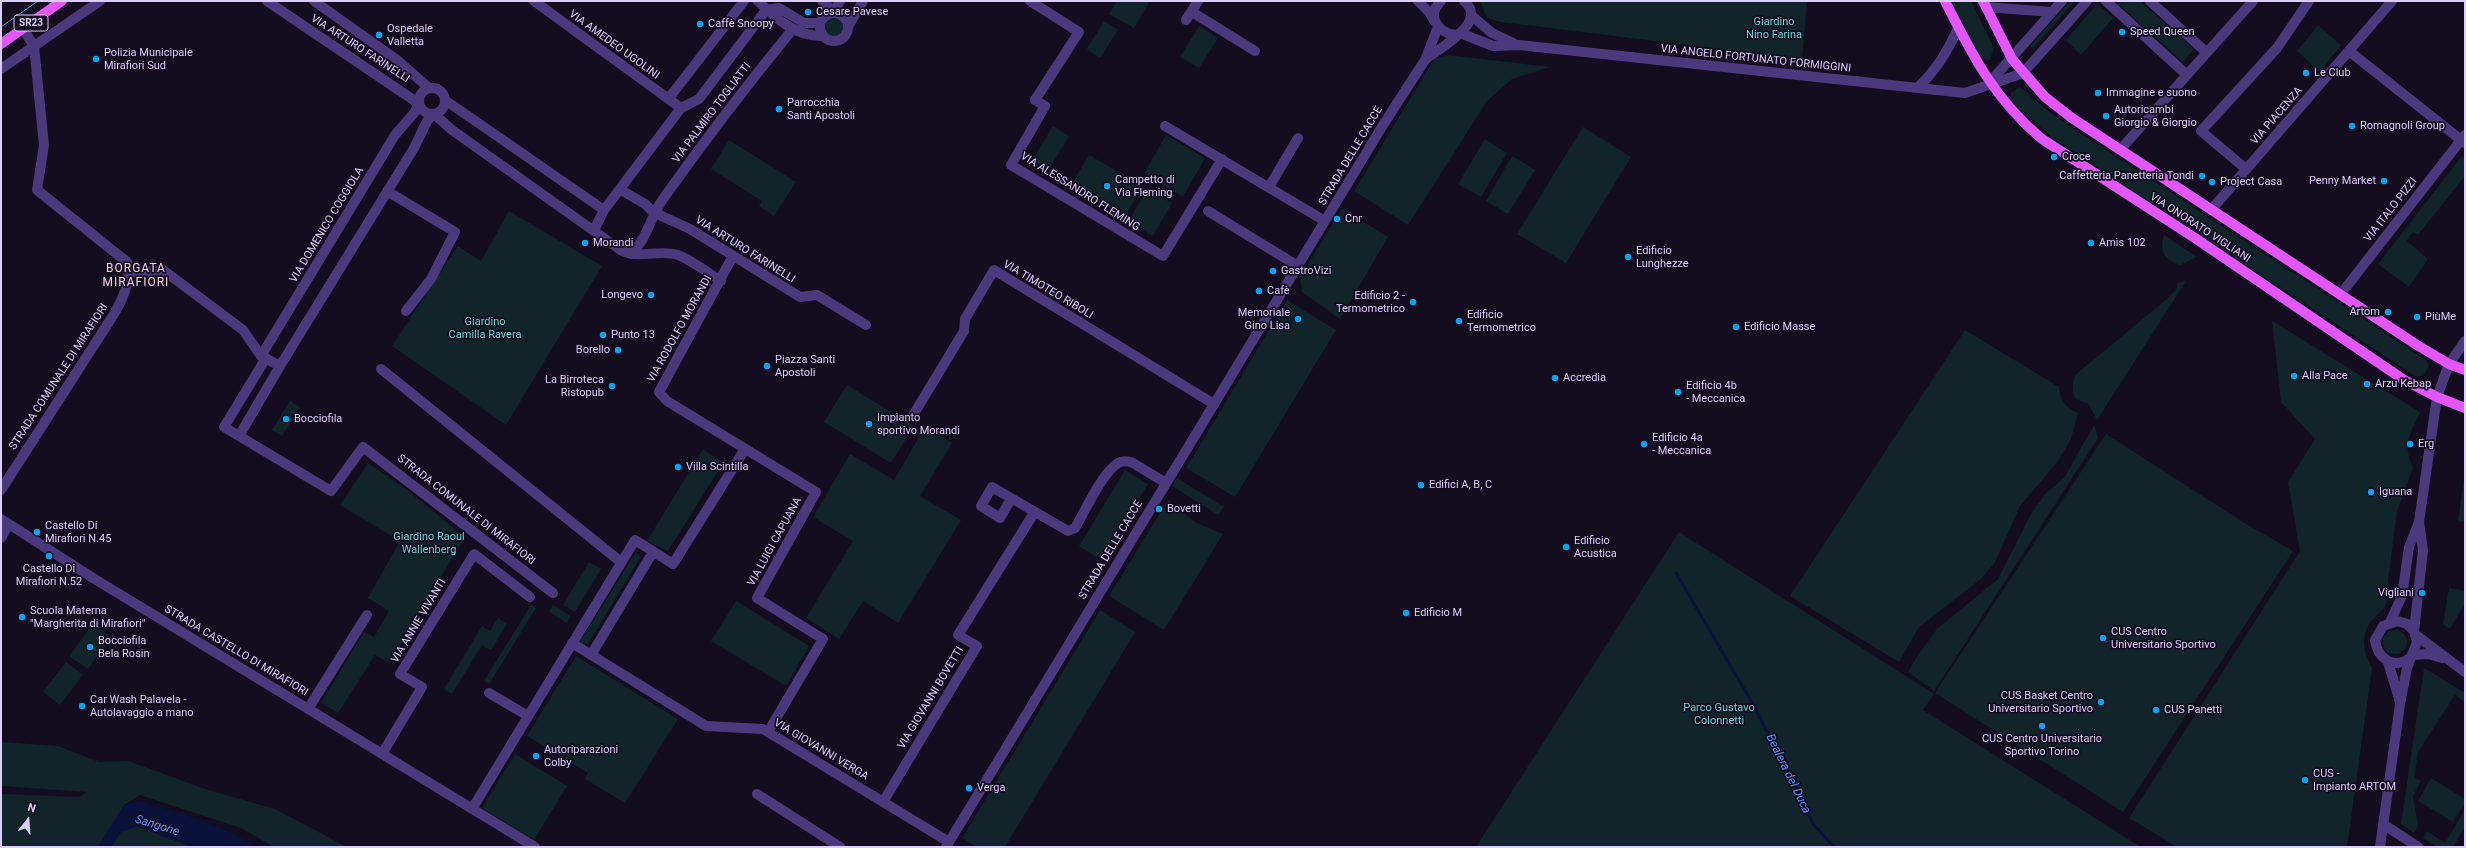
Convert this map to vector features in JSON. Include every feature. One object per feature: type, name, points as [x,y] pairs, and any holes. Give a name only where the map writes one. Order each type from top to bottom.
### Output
[{"type":"main road","name":"SR23","points":[[1,44],[62,1]]},
{"type":"main road","name":"VIA ONORATO VIGLIANI","points":[[1945,1],[1958,28],[1989,83],[2020,121],[2057,150],[2195,238],[2404,380],[2437,397],[2465,408]]},
{"type":"main road","name":"VIA ONORATO VIGLIANI","points":[[1984,4],[2012,59],[2045,97],[2072,118],[2417,345],[2449,364],[2465,370]]},
{"type":"street","points":[[1,69],[100,1]]},
{"type":"street","name":"VIA ARTURO FARINELLI","points":[[267,1],[418,104],[422,111],[434,114],[452,130],[622,251],[631,254]]},
{"type":"street","name":"VIA ARTURO FARINELLI","points":[[314,1],[397,60],[429,88],[439,90],[445,100],[604,210]]},
{"type":"street","name":"VIA AMEDEO UGOLINI","points":[[534,1],[681,108]]},
{"type":"street","points":[[669,98],[744,1]]},
{"type":"street","points":[[758,1],[766,10],[792,30],[816,36],[823,36],[832,41],[840,40],[847,34],[849,25],[863,1]]},
{"type":"street","points":[[822,1],[834,12],[842,14],[849,25]]},
{"type":"street","points":[[823,36],[820,30],[820,23],[827,14],[834,12],[840,1]]},
{"type":"street","name":"VIA ALESSANDRO FLEMING","points":[[1030,1],[1079,32],[1036,100],[1045,106],[1011,165],[1163,256],[1222,159]]},
{"type":"street","points":[[1198,1],[1189,16],[1255,51]]},
{"type":"street","points":[[1418,1],[1429,12],[1437,25],[1447,33],[1459,34]]},
{"type":"street","name":"STRADA DELLE CACCE","points":[[947,844],[1325,221],[1425,60],[1437,25],[1434,12],[1441,1]]},
{"type":"street","points":[[1989,83],[2012,59],[2062,1]]},
{"type":"street","points":[[2023,73],[2087,1]]},
{"type":"street","points":[[2106,1],[2187,75]]},
{"type":"street","points":[[2150,1],[2207,53]]},
{"type":"street","points":[[2120,150],[2253,1]]},
{"type":"street","points":[[2246,169],[2201,131],[2277,48],[2309,1]]},
{"type":"street","name":"VIA PIACENZA","points":[[2211,210],[2392,1]]},
{"type":"street","points":[[1984,4],[2052,12]]},
{"type":"street","name":"STRADA DELLE CACCE","points":[[1425,60],[1468,26],[1469,6]]},
{"type":"street","name":"VIA ANGELO FORTUNATO FORMIGGINI","points":[[1469,6],[1492,33],[1519,45]]},
{"type":"street","points":[[766,10],[779,8],[804,23],[820,23]]},
{"type":"street","name":"VIA PALMIRO TOGLIATTI","points":[[621,190],[681,108],[699,99],[766,10]]},
{"type":"street","points":[[1917,88],[1932,73],[1947,54],[1958,28]]},
{"type":"street","points":[[23,29],[34,46],[44,145],[37,190],[127,262],[130,272],[163,270],[243,330],[264,357],[280,366]]},
{"type":"street","name":"VIA PALMIRO TOGLIATTI","points":[[653,212],[712,130],[792,30]]},
{"type":"street","name":"VIA ANGELO FORTUNATO FORMIGGINI","points":[[1459,34],[1494,46],[1519,45],[1965,93],[1989,83],[2023,73]]},
{"type":"street","name":"VIA ITALO PIZZI","points":[[2340,295],[2464,139],[2349,51]]},
{"type":"street","points":[[418,104],[420,94],[429,88]]},
{"type":"street","points":[[239,436],[280,366],[414,148],[427,121],[434,114],[442,110],[445,100]]},
{"type":"street","name":"VIA DOMENICO COGGIOLA","points":[[363,447],[331,491],[224,427],[395,135],[415,112],[418,104]]},
{"type":"street","points":[[1165,126],[1325,221]]},
{"type":"street","points":[[1269,188],[1298,138]]},
{"type":"street","points":[[594,230],[604,210],[621,190]]},
{"type":"street","name":"VIA ARTURO FARINELLI","points":[[621,190],[645,204],[653,212],[690,229],[800,298],[818,295],[866,325]]},
{"type":"street","points":[[387,191],[454,232],[431,279],[406,311]]},
{"type":"street","points":[[631,254],[641,245],[653,212]]},
{"type":"street","points":[[1208,212],[1298,266]]},
{"type":"street","points":[[631,254],[654,252],[678,255],[721,281]]},
{"type":"street","name":"VIA RODOLFO MORANDI","points":[[732,256],[721,281],[666,374],[659,392],[667,401],[745,449]]},
{"type":"street","name":"VIA TIMOTEO RIBOLI","points":[[912,417],[964,330],[965,319],[994,270],[1214,404]]},
{"type":"street","name":"STRADA COMUNALE DI MIRAFIORI","points":[[1,490],[114,314],[122,300],[130,272]]},
{"type":"street","points":[[2390,622],[2402,596],[2409,547],[2419,522],[2437,397],[2449,364],[2465,342]]},
{"type":"street","points":[[381,369],[621,562]]},
{"type":"street","name":"STRADA COMUNALE DI MIRAFIORI","points":[[363,447],[553,593]]},
{"type":"street","points":[[472,809],[634,540],[673,564],[745,449]]},
{"type":"street","name":"VIA LUIGI CAPUANA","points":[[745,449],[816,492],[757,598],[823,639],[768,732]]},
{"type":"street","points":[[1011,499],[1064,531],[1072,530],[1108,472],[1122,461],[1133,463],[1166,483]]},
{"type":"street","name":"VIA GIOVANNI BOVETTI","points":[[883,802],[977,646],[958,635],[1034,513]]},
{"type":"street","name":"STRADA CASTELLO DI MIRAFIORI","points":[[1,538],[5,522],[535,847]]},
{"type":"street","points":[[2380,847],[2400,704],[2411,657],[2416,649],[2415,633],[2423,550],[2419,522]]},
{"type":"street","points":[[572,643],[591,655],[653,552]]},
{"type":"street","name":"VIA ANNIE VIVANTI","points":[[382,754],[422,687],[400,674],[474,554],[530,597]]},
{"type":"street","name":"STRADA CASTELLO DI MIRAFIORI","points":[[308,709],[368,615]]},
{"type":"street","points":[[2400,704],[2388,662],[2379,654],[2375,640],[2383,626],[2390,622],[2403,622],[2444,658],[2465,672]]},
{"type":"street","points":[[2388,662],[2402,662],[2411,657],[2429,654],[2444,658]]},
{"type":"street","name":"VIA GIOVANNI VERGA","points":[[591,655],[706,726],[758,728],[768,732],[883,802],[947,844]]},
{"type":"street","points":[[489,692],[528,716]]},
{"type":"street","points":[[757,794],[840,847]]},
{"type":"street","points":[[2383,824],[2418,847]]},
{"type":"green space","points":[[1117,1],[1150,1],[1134,28],[1109,14]]},
{"type":"green space","name":"Giardino Nino Farina","points":[[1480,1],[1807,1],[1802,59],[1501,22],[1487,18]]},
{"type":"green space","points":[[1950,1],[1971,1],[1994,48],[1990,60],[1978,58]]},
{"type":"green space","points":[[2070,1],[2075,1],[2033,49],[2030,46]]},
{"type":"green space","points":[[2115,1],[2140,1],[2194,49],[2183,62]]},
{"type":"green space","points":[[2097,4],[2113,18],[2081,55],[2066,40]]},
{"type":"green space","points":[[834,18],[840,21],[843,27],[840,33],[834,36],[828,33],[825,27],[828,21]]},
{"type":"green space","points":[[1104,21],[1118,30],[1100,58],[1087,49]]},
{"type":"green space","points":[[2318,25],[2341,45],[2320,72],[2297,51]]},
{"type":"green space","points":[[1199,26],[1218,38],[1199,68],[1180,57]]},
{"type":"green space","points":[[1448,55],[1550,67],[1512,79],[1487,101],[1408,225],[1354,191],[1435,58]]},
{"type":"green space","points":[[2020,87],[2053,115],[2426,360],[2429,366],[2423,376],[2415,376],[2052,137],[2011,102],[2011,93]]},
{"type":"green space","points":[[1053,126],[1069,136],[1048,171],[1031,162]]},
{"type":"green space","points":[[1583,127],[1631,157],[1566,263],[1517,234]]},
{"type":"green space","points":[[1166,135],[1205,158],[1183,197],[1144,174]]},
{"type":"green space","points":[[1485,139],[1507,153],[1481,197],[1458,184]]},
{"type":"green space","points":[[729,140],[796,182],[774,216],[759,206],[762,201],[711,169]]},
{"type":"green space","name":"Campetto di Via Fleming","points":[[1089,155],[1143,186],[1124,217],[1071,185]]},
{"type":"green space","points":[[1512,156],[1535,170],[1508,214],[1486,201]]},
{"type":"green space","points":[[2462,156],[2465,159],[2465,176],[2418,235],[2413,232],[2407,241],[2428,259],[2409,287],[2378,264]]},
{"type":"green space","name":"Campetto di Via Fleming","points":[[1147,189],[1172,203],[1153,236],[1128,222]]},
{"type":"green space","points":[[1342,209],[1388,237],[1340,319],[1302,292],[1300,277]]},
{"type":"green space","name":"Giardino Camilla Ravera","points":[[509,211],[602,266],[506,425],[392,346],[458,246],[481,261]]},
{"type":"green space","points":[[2164,235],[2197,257],[2180,265],[2167,258],[2164,254],[2162,246]]},
{"type":"green space","points":[[2186,281],[2097,420],[2088,403],[2082,402],[2075,397],[2073,385],[2075,375],[2167,299],[2176,290],[2178,283]]},
{"type":"green space","points":[[1287,300],[1336,330],[1235,497],[1186,468]]},
{"type":"green space","points":[[2272,321],[2420,412],[2410,433],[2408,445],[2408,452],[2413,468],[2397,511],[2388,581],[2391,593],[2384,608],[2370,622],[2365,633],[2364,643],[2366,656],[2372,668],[2347,847],[2177,847],[2129,818],[2300,551],[2288,482],[2315,439],[2281,402]]},
{"type":"green space","points":[[1965,330],[2059,387],[2064,403],[2078,413],[2071,439],[2058,461],[2020,506],[1994,564],[1981,579],[1919,627],[1899,662],[1790,596]]},
{"type":"green space","name":"Impianto sportivo Morandi","points":[[847,385],[914,426],[891,463],[824,422]]},
{"type":"green space","name":"Bocciofila","points":[[290,401],[300,407],[282,436],[272,430]]},
{"type":"green space","points":[[2094,425],[2098,438],[1934,691],[1908,672],[1918,655],[1937,629],[1998,579],[2031,514],[2045,494],[2064,478]]},
{"type":"green space","points":[[925,427],[952,443],[920,496],[961,520],[898,623],[863,601],[839,639],[806,618],[853,541],[813,517],[850,454],[894,480]]},
{"type":"green space","name":"CUS Centro Universitario Sportivo","points":[[2106,434],[2243,522],[2293,551],[2123,812],[1935,693]]},
{"type":"green space","points":[[703,449],[723,463],[668,551],[647,541]]},
{"type":"green space","name":"Giardino Raoul Wallenberg","points":[[368,463],[406,489],[465,537],[389,663],[375,655],[338,713],[321,703],[364,632],[374,637],[389,611],[368,598],[400,541],[340,505]]},
{"type":"green space","points":[[1125,470],[1148,484],[1103,559],[1097,555],[1096,557],[1079,546]]},
{"type":"green space","points":[[1177,478],[1224,507],[1218,515],[1172,486]]},
{"type":"green space","points":[[2464,479],[2465,480],[2465,522],[2458,521]]},
{"type":"green space","points":[[1168,500],[1195,522],[1223,534],[1164,630],[1109,596]]},
{"type":"green space","name":"Parco Gustavo Colonnetti","points":[[1679,532],[1934,694],[1923,710],[2141,847],[1476,847]]},
{"type":"green space","points":[[636,552],[640,558],[588,644],[581,643],[581,640]]},
{"type":"green space","points":[[589,562],[601,569],[575,612],[563,605]]},
{"type":"green space","points":[[2449,588],[2465,591],[2465,603],[2450,629],[2443,624]]},
{"type":"green space","points":[[736,601],[809,646],[786,686],[711,641]]},
{"type":"green space","points":[[531,605],[536,608],[489,684],[484,681]]},
{"type":"green space","points":[[553,605],[571,616],[567,623],[549,612]]},
{"type":"green space","points":[[1100,610],[1135,632],[1005,847],[977,847],[962,838]]},
{"type":"green space","points":[[498,618],[507,624],[491,650],[482,645],[452,694],[444,689],[482,626],[490,631]]},
{"type":"green space","name":"Bocciofila Bela Rosin","points":[[93,624],[111,637],[88,669],[69,656]]},
{"type":"green space","points":[[2395,630],[2400,631],[2406,637],[2406,647],[2400,653],[2395,654],[2390,653],[2384,647],[2383,642],[2384,637],[2390,631]]},
{"type":"green space","points":[[576,656],[678,719],[625,803],[585,779],[588,773],[527,736]]},
{"type":"green space","name":"Bocciofila Bela Rosin","points":[[66,662],[83,675],[60,705],[43,692]]},
{"type":"green space","points":[[2424,668],[2465,693],[2465,702],[2455,695],[2418,752],[2414,778],[2421,781],[2413,796],[2418,826],[2414,833],[2401,824]]},
{"type":"green space","points":[[1,742],[58,746],[99,762],[128,761],[208,790],[275,809],[347,847],[274,847],[241,828],[140,795],[124,805],[98,847],[1,847],[1,794],[80,797],[86,792],[1,786]]},
{"type":"green space","points":[[515,754],[567,786],[534,840],[482,808]]},
{"type":"green space","points":[[2431,778],[2465,799],[2465,803],[2453,822],[2418,801]]},
{"type":"green space","points":[[2465,810],[2465,827],[2453,847],[2437,847],[2423,838],[2427,831],[2445,843]]},
{"type":"green space","points":[[137,826],[192,847],[111,847],[121,832]]},
{"type":"water","name":"Sangone","points":[[140,801],[200,820],[230,832],[258,847],[192,847],[137,826],[121,832],[111,847],[98,847],[124,805]]},
{"type":"waterway","name":"Bealera del Duca","points":[[1676,573],[1754,706],[1814,825],[1834,847]]},
{"type":"tram line","points":[[1,27],[38,1]]},
{"type":"place","name":"Cesare Pavese","points":[[808,12]]},
{"type":"place","name":"Caffè Snoopy","points":[[700,24]]},
{"type":"place","name":"Speed Queen","points":[[2122,32]]},
{"type":"place","name":"Ospedale Valletta","points":[[379,35]]},
{"type":"place","name":"Polizia Municipale Mirafiori Sud","points":[[96,59]]},
{"type":"place","name":"Le Club","points":[[2306,73]]},
{"type":"place","name":"Immagine e suono","points":[[2098,93]]},
{"type":"place","name":"Parrocchia Santi Apostoli","points":[[779,109]]},
{"type":"place","name":"Autoricambi Giorgio & Giorgio","points":[[2106,116]]},
{"type":"place","name":"Romagnoli Group","points":[[2352,126]]},
{"type":"place","name":"Croce","points":[[2054,157]]},
{"type":"place","name":"Caffetteria Panetteria Tondi","points":[[2202,176]]},
{"type":"place","name":"Penny Market","points":[[2384,181]]},
{"type":"place","name":"Project Casa","points":[[2212,182]]},
{"type":"place","name":"Campetto di Via Fleming","points":[[1107,186]]},
{"type":"place","name":"Cnr","points":[[1337,219]]},
{"type":"place","name":"Morandi","points":[[585,243]]},
{"type":"place","name":"Amìs 102","points":[[2091,243]]},
{"type":"place","name":"Edificio Lunghezze","points":[[1628,257]]},
{"type":"place","name":"GastroVizi","points":[[1273,271]]},
{"type":"place","name":"Cafè","points":[[1259,291]]},
{"type":"place","name":"Longevo","points":[[651,295]]},
{"type":"place","name":"Edificio 2 - Termometrico","points":[[1413,302]]},
{"type":"place","name":"Artom","points":[[2388,312]]},
{"type":"place","name":"PiùMe","points":[[2417,317]]},
{"type":"place","name":"Memoriale Gino Lisa","points":[[1298,319]]},
{"type":"place","name":"Edificio Termometrico","points":[[1459,321]]},
{"type":"place","name":"Edificio Masse","points":[[1736,327]]},
{"type":"place","name":"Punto 13","points":[[603,335]]},
{"type":"place","name":"Borello","points":[[618,350]]},
{"type":"place","name":"Piazza Santi Apostoli","points":[[767,366]]},
{"type":"place","name":"Alla Pace","points":[[2294,376]]},
{"type":"place","name":"Accredia","points":[[1555,378]]},
{"type":"place","name":"Arzu Kebap","points":[[2367,384]]},
{"type":"place","name":"La Birroteca Ristopub","points":[[612,386]]},
{"type":"place","name":"Edificio 4b - Meccanica","points":[[1678,392]]},
{"type":"place","name":"Bocciofila","points":[[286,419]]},
{"type":"place","name":"Impianto sportivo Morandi","points":[[869,424]]},
{"type":"place","name":"Edificio 4a - Meccanica","points":[[1644,444]]},
{"type":"place","name":"Erg","points":[[2410,444]]},
{"type":"place","name":"Villa Scintilla","points":[[678,467]]},
{"type":"place","name":"Edifici A, B, C","points":[[1421,485]]},
{"type":"place","name":"Iguana","points":[[2371,492]]},
{"type":"place","name":"Bovetti","points":[[1159,509]]},
{"type":"place","name":"Castello Di Mirafiori N.45","points":[[37,532]]},
{"type":"place","name":"Edificio Acustica","points":[[1566,547]]},
{"type":"place","name":"Castello Di Mirafiori N.52","points":[[49,556]]},
{"type":"place","name":"Vigliani","points":[[2422,593]]},
{"type":"place","name":"Edificio M","points":[[1406,613]]},
{"type":"place","name":"Scuola Materna \"Margherita di Mirafiori\"","points":[[22,617]]},
{"type":"place","name":"CUS Centro Universitario Sportivo","points":[[2103,638]]},
{"type":"place","name":"Bocciofila Bela Rosin","points":[[90,647]]},
{"type":"place","name":"CUS Basket Centro Universitario Sportivo","points":[[2101,702]]},
{"type":"place","name":"Car Wash Palavela - Autolavaggio a mano","points":[[82,706]]},
{"type":"place","name":"CUS Panetti","points":[[2156,710]]},
{"type":"place","name":"CUS Centro Universitario Sportivo Torino","points":[[2042,726]]},
{"type":"place","name":"Autoriparazioni Colby","points":[[536,756]]},
{"type":"place","name":"CUS - Impianto ARTOM","points":[[2305,780]]},
{"type":"place","name":"Verga","points":[[969,788]]},
{"type":"district","name":"BORGATA MIRAFIORI","points":[[136,276]]}]
